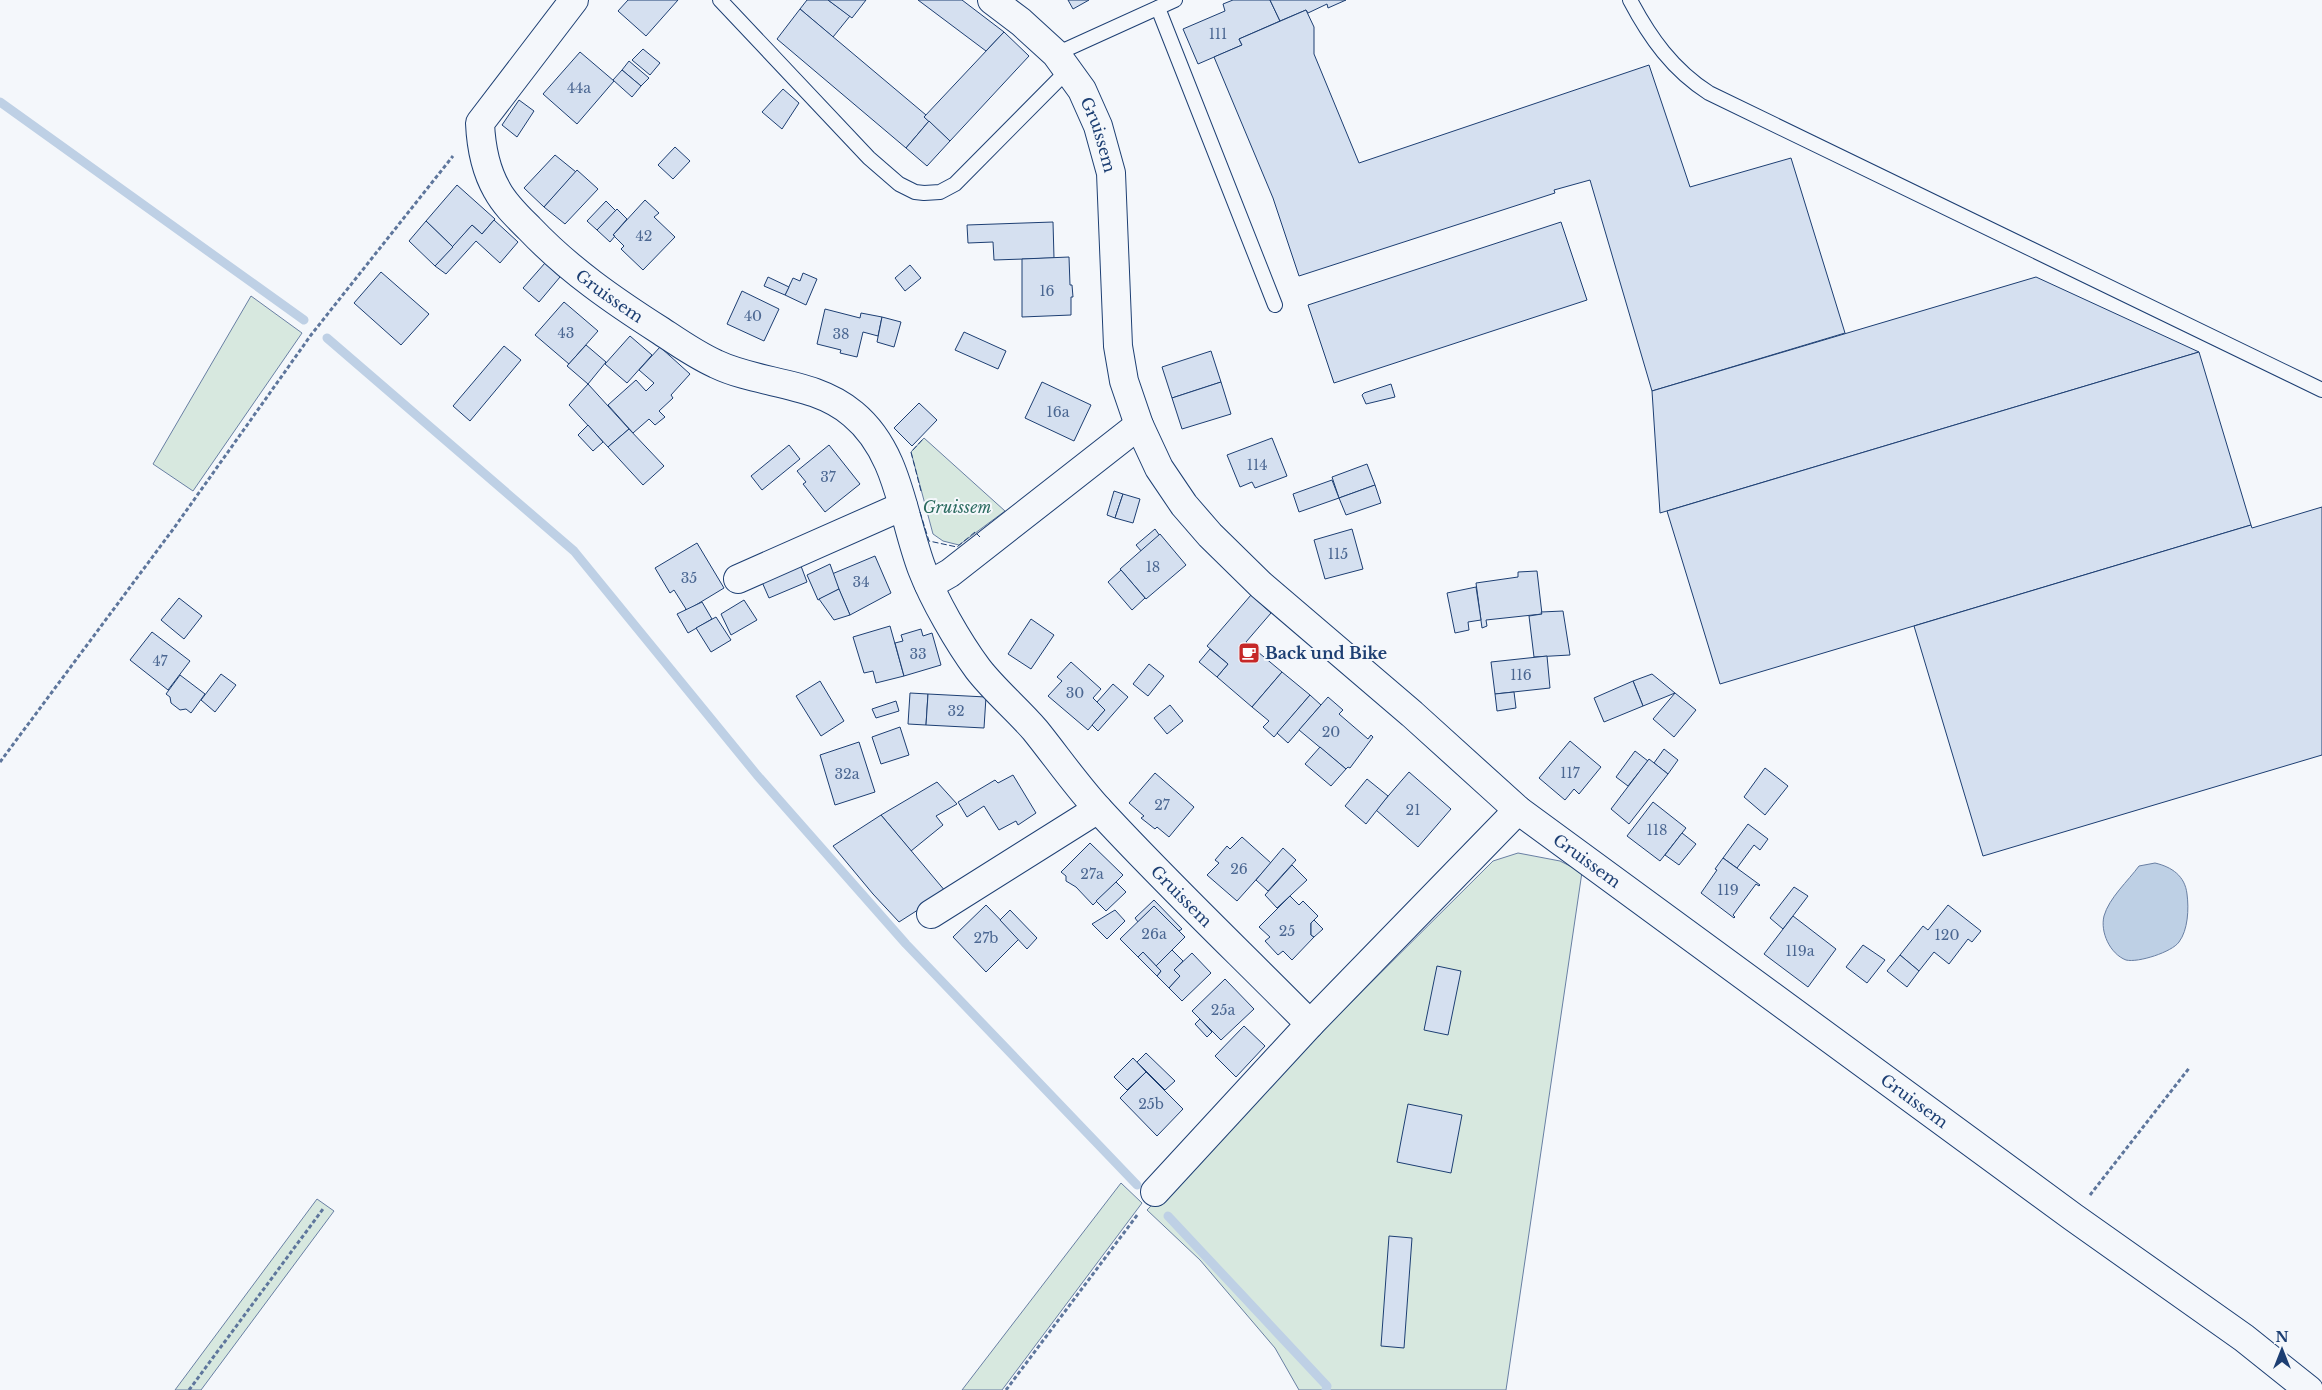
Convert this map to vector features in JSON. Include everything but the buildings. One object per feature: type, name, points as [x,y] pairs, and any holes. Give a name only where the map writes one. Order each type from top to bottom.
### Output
[{"type":"street","points":[[480,123],[574,0]]},
{"type":"street","name":"Gruissem","points":[[992,0],[1021,22],[1062,62],[1093,114],[1108,156],[1112,192],[1118,346],[1124,381],[1139,425],[1167,482],[1210,536],[1261,585],[1412,714],[1518,810],[2073,1218],[2244,1338],[2310,1390]]},
{"type":"street","name":"Gruissem","points":[[480,123],[481,145],[496,189],[508,207],[538,238],[576,272],[617,303],[702,357],[741,374],[805,388],[830,398],[853,414],[870,431],[883,449],[893,472],[928,585],[980,672],[1034,728],[1098,809],[1310,1024]]},
{"type":"street","points":[[928,585],[950,573],[1139,425]]},
{"type":"street","points":[[738,579],[903,506]]},
{"type":"street","points":[[931,914],[1098,809]]},
{"type":"street","points":[[1155,1192],[1310,1024],[1518,810]]},
{"type":"lane","points":[[720,0],[869,158],[899,184],[915,192],[940,192],[955,184],[1062,62],[1175,0]]},
{"type":"lane","points":[[1630,0],[1664,54],[1684,75],[1709,92],[2322,390]]},
{"type":"lane","points":[[1158,8],[1276,305]]},
{"type":"path","points":[[0,762],[174,528],[311,335],[480,123]]},
{"type":"path","points":[[2073,1218],[2190,1067]]},
{"type":"path","points":[[1006,1390],[1155,1192]]},
{"type":"path","points":[[189,1390],[323,1209]]},
{"type":"green space","points":[[251,296],[302,333],[193,491],[153,464]]},
{"type":"green space","name":"Gruissem","points":[[924,438],[1005,511],[959,545],[943,541],[933,534],[911,452]]},
{"type":"green space","points":[[1518,853],[1560,861],[1582,872],[1506,1390],[1299,1390],[1275,1348],[1200,1260],[1147,1210],[1275,1078],[1493,861]]},
{"type":"green space","points":[[1121,1183],[1142,1203],[1002,1390],[962,1390]]},
{"type":"green space","points":[[317,1199],[334,1211],[201,1390],[175,1390]]},
{"type":"water","points":[[2155,863],[2177,873],[2184,882],[2188,906],[2184,932],[2175,946],[2162,953],[2138,960],[2126,960],[2115,953],[2105,935],[2103,922],[2106,909],[2114,896],[2139,866]]},
{"type":"waterway","points":[[0,102],[304,320]]},
{"type":"waterway","points":[[327,338],[574,551],[757,775],[906,944],[1137,1185]]},
{"type":"waterway","points":[[1168,1216],[1327,1386],[1326,1390]]},
{"type":"fence","points":[[921,491],[911,452],[924,438]]},
{"type":"fence","points":[[920,512],[929,541],[957,547],[975,532],[980,537]]},
{"type":"place","name":"Back und Bike","points":[[1249,653]]}]
